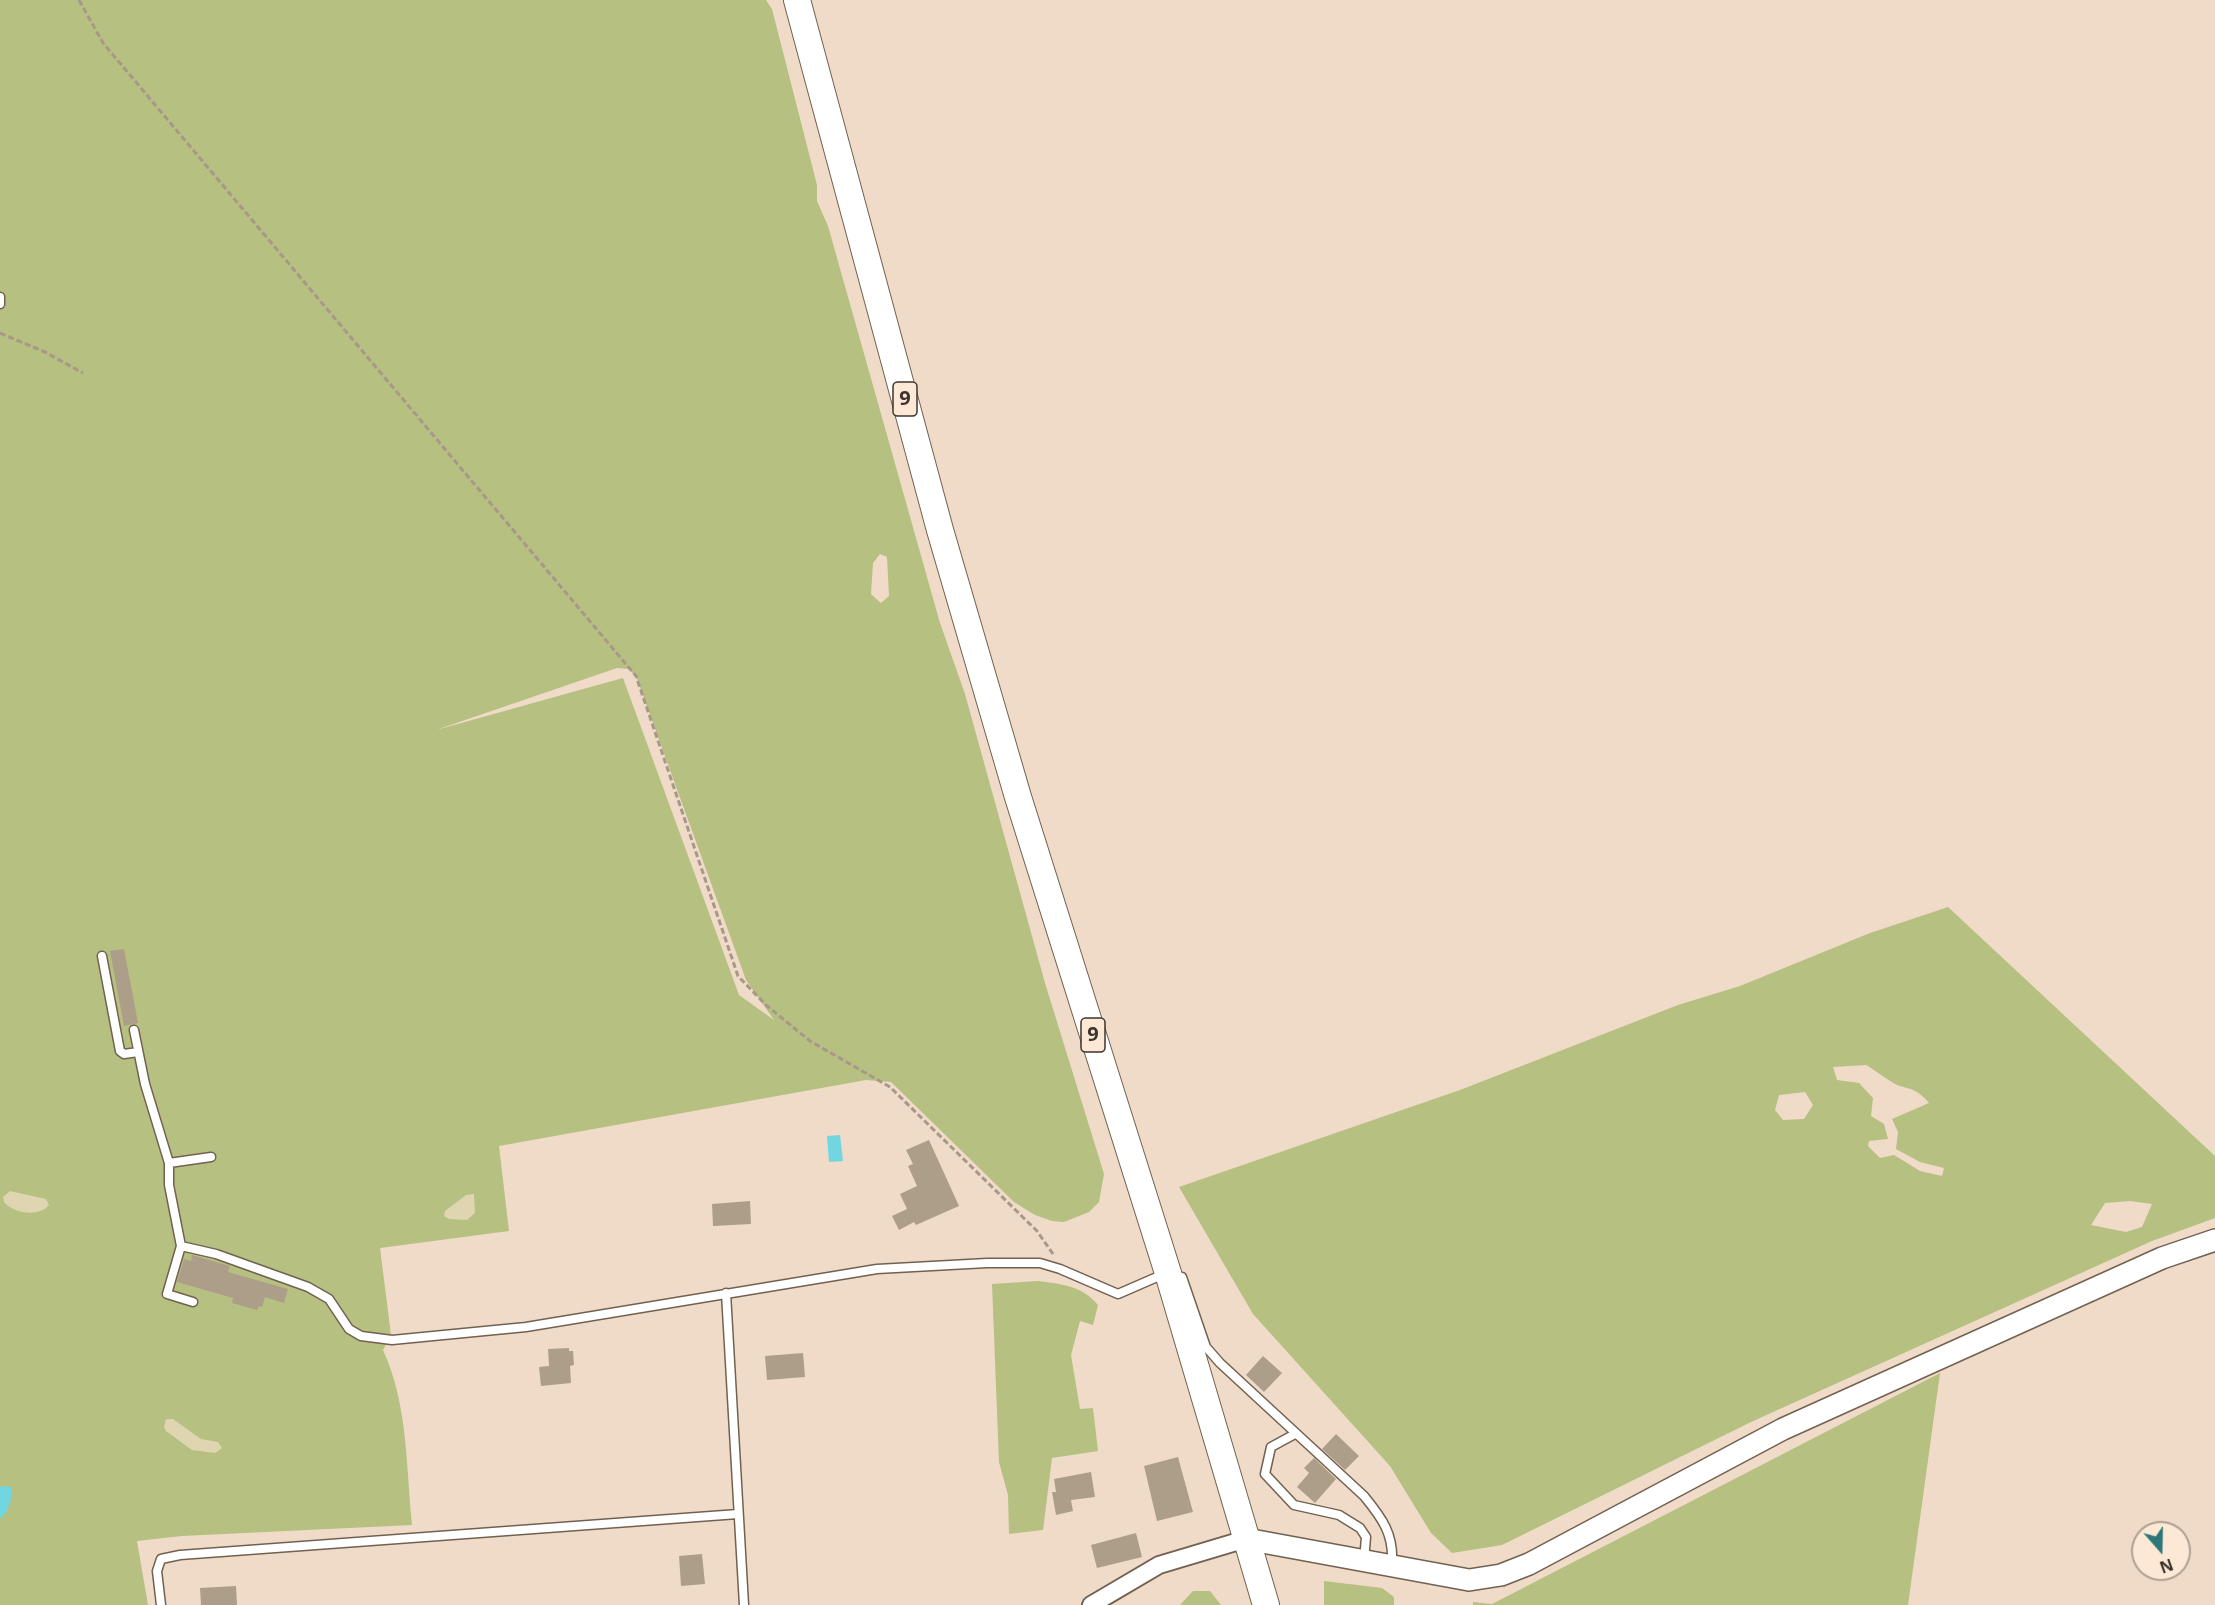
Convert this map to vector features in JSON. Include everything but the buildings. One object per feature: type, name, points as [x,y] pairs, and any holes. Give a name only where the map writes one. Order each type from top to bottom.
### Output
[{"type":"main road","name":"9","points":[[797,0],[940,530],[1018,797],[1097,1049],[1174,1271],[1266,1605]]},
{"type":"street","points":[[1091,1605],[1159,1565],[1246,1539],[1469,1580],[1501,1575],[1529,1564],[1783,1429],[2162,1258],[2215,1240]]},
{"type":"lane","points":[[0,297],[0,304]]},
{"type":"lane","points":[[102,956],[120,1051],[124,1054],[138,1052]]},
{"type":"lane","points":[[134,1030],[145,1084],[169,1163],[169,1185],[181,1246],[167,1294],[193,1302]]},
{"type":"lane","points":[[1097,1049],[1167,1237]]},
{"type":"lane","points":[[169,1163],[211,1157]]},
{"type":"lane","points":[[181,1246],[216,1254],[308,1287],[329,1299],[349,1329],[361,1335],[392,1340],[526,1327],[877,1269],[987,1263],[1040,1263],[1060,1269],[1118,1294],[1174,1271],[1206,1347],[1295,1434],[1364,1496],[1384,1520],[1391,1536],[1392,1566]]},
{"type":"lane","points":[[726,1293],[744,1605]]},
{"type":"lane","points":[[1295,1434],[1271,1447],[1265,1474],[1294,1506],[1339,1515],[1360,1528],[1366,1538],[1364,1562]]},
{"type":"lane","points":[[161,1605],[157,1571],[161,1559],[180,1555],[738,1514]]},
{"type":"path","points":[[79,0],[103,43],[636,676],[738,976],[766,1005],[810,1041],[890,1087],[1037,1231],[1060,1269]]},
{"type":"path","points":[[0,333],[45,352],[83,373]]},
{"type":"green space","points":[[0,0],[766,0],[772,9],[817,185],[817,201],[828,226],[940,623],[965,694],[1045,983],[1104,1174],[1099,1202],[1089,1212],[1064,1222],[1052,1221],[1035,1215],[1014,1202],[891,1082],[866,1080],[499,1146],[509,1231],[380,1248],[391,1335],[383,1350],[402,1414],[412,1525],[182,1536],[137,1541],[148,1605],[0,1605]],"holes":[[[880,554],[887,557],[889,596],[881,603],[871,594],[873,563]],[[617,668],[628,669],[636,676],[746,980],[774,1020],[739,995],[623,678],[436,730]]]},
{"type":"green space","points":[[1948,907],[2215,1156],[2215,1218],[2152,1241],[1751,1422],[1502,1545],[1452,1553],[1431,1533],[1390,1466],[1253,1314],[1179,1187],[1460,1090],[1678,1005],[1740,986],[1870,933]],"holes":[[[1866,1065],[1894,1083],[1909,1088],[1926,1099],[1929,1103],[1892,1119],[1898,1132],[1896,1149],[1920,1162],[1944,1168],[1942,1176],[1920,1171],[1894,1155],[1880,1158],[1868,1146],[1869,1141],[1888,1139],[1884,1124],[1871,1116],[1873,1098],[1859,1083],[1837,1080],[1833,1067]],[[1805,1092],[1813,1105],[1804,1119],[1783,1120],[1775,1110],[1779,1095]],[[2130,1201],[2152,1204],[2142,1227],[2126,1232],[2091,1225],[2105,1203]]]},
{"type":"green space","points":[[1038,1281],[1078,1290],[1098,1305],[1093,1325],[1080,1321],[1071,1355],[1080,1409],[1093,1408],[1098,1451],[1052,1458],[1043,1530],[1009,1534],[1008,1495],[999,1462],[992,1284]]},
{"type":"green space","points":[[1940,1373],[1908,1605],[1473,1605],[1473,1602],[1492,1604]]},
{"type":"green space","points":[[1324,1581],[1382,1588],[1394,1597],[1394,1605],[1324,1605]]},
{"type":"green space","points":[[1193,1591],[1210,1591],[1221,1605],[1180,1605]]},
{"type":"sand","points":[[10,1191],[46,1199],[49,1205],[45,1209],[33,1212],[14,1209],[4,1202],[3,1197]]},
{"type":"sand","points":[[474,1194],[475,1213],[467,1220],[449,1219],[444,1216],[445,1211],[466,1195]]},
{"type":"sand","points":[[166,1419],[173,1419],[201,1439],[218,1442],[222,1448],[215,1453],[192,1450],[166,1431],[164,1427]]},
{"type":"water","points":[[840,1135],[843,1161],[829,1162],[827,1136]]},
{"type":"water","points":[[0,1487],[12,1488],[11,1501],[0,1519]]}]
